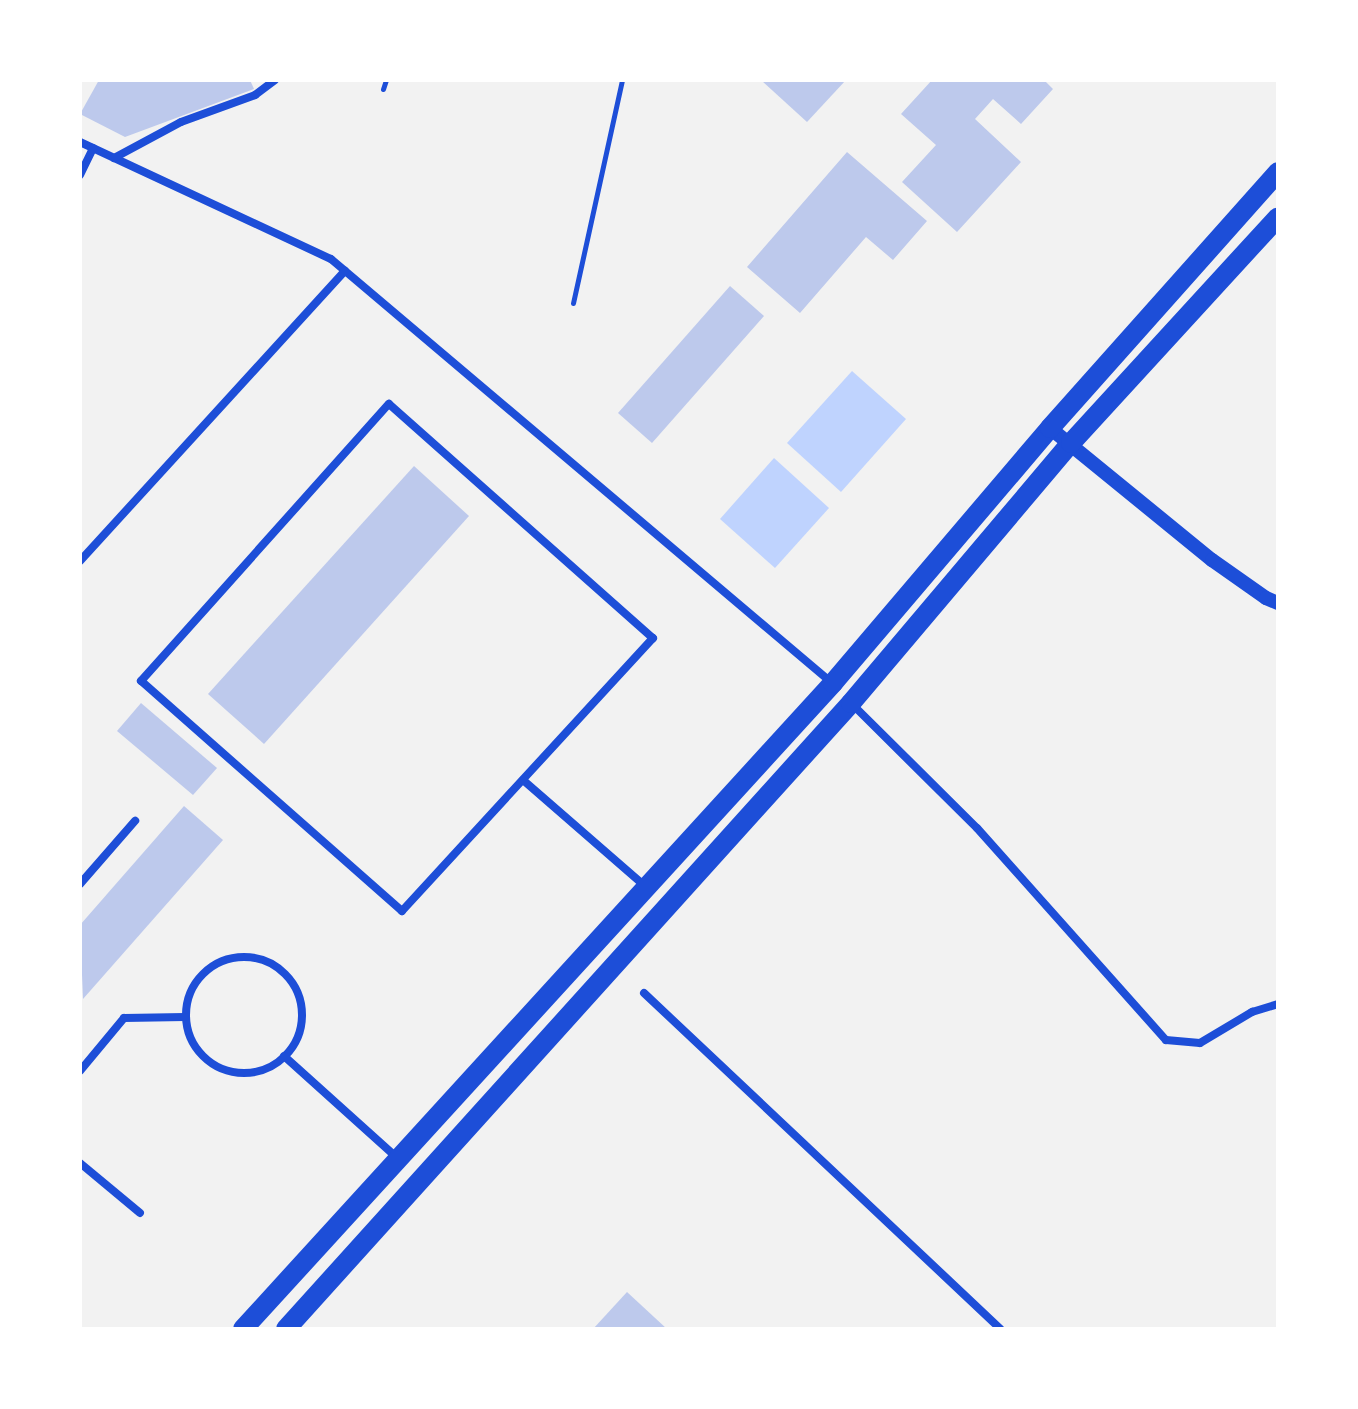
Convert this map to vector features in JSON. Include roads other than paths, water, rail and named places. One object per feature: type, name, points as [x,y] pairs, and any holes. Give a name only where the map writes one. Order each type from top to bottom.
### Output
[{"type":"main road","points":[[243,1329],[833,683],[1050,428],[1278,172]]},
{"type":"main road","points":[[286,1329],[851,703],[1071,443],[1278,217]]},
{"type":"street","points":[[114,158],[181,122],[255,95],[275,80]]},
{"type":"street","points":[[80,142],[331,259],[833,683]]},
{"type":"street","points":[[80,175],[93,148]]},
{"type":"street","points":[[80,561],[345,271]]},
{"type":"street","points":[[389,404],[653,638],[523,780],[402,911],[141,681],[389,404]]},
{"type":"street","points":[[1050,428],[1212,560],[1278,603]]},
{"type":"street","points":[[851,703],[977,828],[1166,1040],[1200,1043],[1252,1012],[1278,1004]]},
{"type":"street","points":[[523,780],[646,888]]},
{"type":"street","points":[[80,884],[135,821]]},
{"type":"street","points":[[248,956],[271,963],[296,987],[302,1010],[300,1034],[284,1056],[275,1065],[246,1073],[217,1067],[194,1046],[185,1017],[192,987],[213,965],[248,956]]},
{"type":"street","points":[[644,993],[1001,1329]]},
{"type":"street","points":[[81,1067],[124,1018],[185,1017]]},
{"type":"street","points":[[284,1056],[398,1159]]},
{"type":"street","points":[[80,1163],[140,1213]]},
{"type":"water","points":[[852,371],[906,419],[841,492],[787,443]]},
{"type":"water","points":[[774,458],[829,508],[775,568],[720,519]]}]
